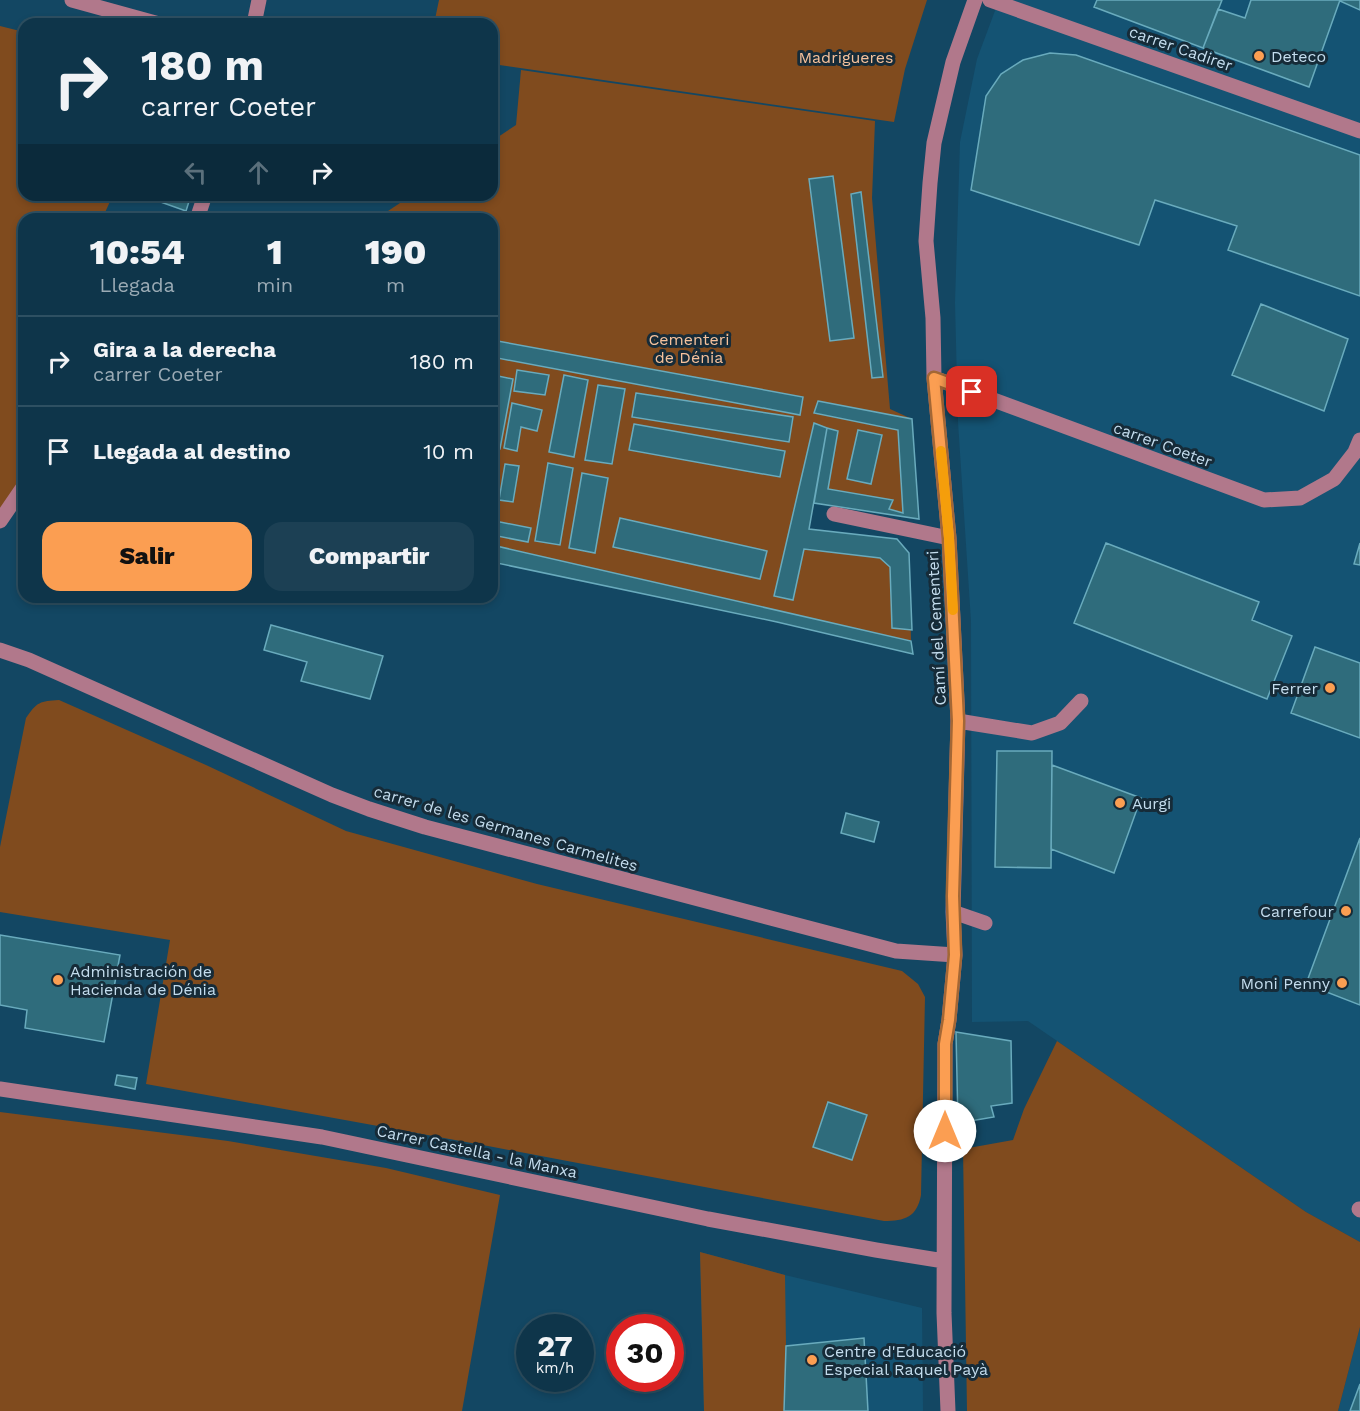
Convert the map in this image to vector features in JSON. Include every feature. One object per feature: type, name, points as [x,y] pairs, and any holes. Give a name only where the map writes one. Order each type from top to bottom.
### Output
[{"type":"street","points":[[72,0],[137,18]]},
{"type":"street","points":[[255,18],[259,0]]},
{"type":"street","name":"Camí del Cementeri","points":[[948,1411],[944,1313],[945,1044],[955,955],[953,912],[958,721],[949,538],[934,378],[933,318],[926,241],[934,143],[953,63],[975,0]]},
{"type":"street","name":"carrer Cadirer","points":[[990,0],[1360,131]]},
{"type":"street","name":"carrer Coeter","points":[[934,378],[1264,500],[1300,498],[1334,479],[1355,452],[1360,440]]},
{"type":"street","points":[[0,521],[18,495]]},
{"type":"street","points":[[834,514],[949,538]]},
{"type":"street","name":"carrer de les Germanes Carmelites","points":[[0,652],[29,660],[332,795],[425,827],[896,951],[955,955]]},
{"type":"street","points":[[958,721],[1032,733],[1060,723],[1081,701]]},
{"type":"street","points":[[953,912],[985,923]]},
{"type":"street","name":"Carrer Castella - la Manxa","points":[[0,1089],[322,1137],[708,1219],[944,1261]]},
{"type":"shaded area","points":[[999,0],[1360,0],[1360,1242],[1306,1212],[1028,1021],[972,1022],[971,621],[958,422],[955,303],[960,142],[977,59]]},
{"type":"shaded area","name":"Centre d'Educació Especial Raquel Payà","points":[[700,1252],[922,1308],[923,1411],[704,1411]]},
{"type":"shaded area","points":[[1360,1327],[1360,1411],[1338,1411]]},
{"type":"green space","name":"Madrigueres","points":[[439,0],[927,0],[905,69],[894,122],[498,65],[498,18],[435,18]]},
{"type":"green space","points":[[0,26],[18,30],[18,201],[110,201],[105,213],[18,213],[18,484],[0,511]]},
{"type":"green space","name":"Cementeri de Dénia","points":[[521,70],[875,121],[872,198],[890,409],[912,419],[919,519],[814,503],[809,529],[897,539],[909,553],[913,654],[777,622],[498,563],[498,213],[385,213],[403,201],[498,201],[498,137],[516,125]]},
{"type":"green space","points":[[59,700],[206,765],[346,831],[537,884],[902,971],[918,984],[925,997],[921,1195],[916,1208],[904,1219],[884,1221],[146,1084],[170,940],[0,912],[0,847],[26,718],[40,703]]},
{"type":"green space","points":[[1057,1041],[1306,1212],[1360,1242],[1360,1327],[1338,1411],[967,1411],[963,1149],[1013,1140],[1024,1109]]},
{"type":"green space","points":[[0,1112],[228,1141],[386,1168],[500,1195],[462,1411],[0,1411]]},
{"type":"green space","points":[[700,1252],[785,1275],[784,1411],[704,1411]]},
{"type":"building","points":[[1097,0],[1222,0],[1203,48],[1094,7]]},
{"type":"building","points":[[1251,0],[1340,0],[1309,87],[1203,48],[1218,9],[1245,18]]},
{"type":"building","points":[[1360,0],[1360,10],[1340,1]]},
{"type":"building","points":[[1050,53],[1076,55],[1360,155],[1360,296],[1228,250],[1237,226],[1155,200],[1139,245],[971,190],[986,96],[1001,74],[1023,60]]},
{"type":"building","points":[[833,176],[854,338],[830,341],[809,179]]},
{"type":"building","points":[[861,192],[883,377],[872,378],[851,194]]},
{"type":"building","points":[[158,201],[189,201],[186,211]]},
{"type":"building","points":[[1261,304],[1348,339],[1324,411],[1232,375]]},
{"type":"building","points":[[498,341],[803,397],[800,415],[498,358]]},
{"type":"building","points":[[517,370],[549,375],[545,395],[514,391]]},
{"type":"building","points":[[564,375],[588,380],[574,457],[549,452]]},
{"type":"building","points":[[498,376],[513,379],[500,449],[498,449]]},
{"type":"building","points":[[598,385],[625,389],[612,464],[585,460]]},
{"type":"building","points":[[636,393],[793,417],[789,442],[632,417]]},
{"type":"building","points":[[818,401],[912,419],[919,519],[814,503],[827,428],[838,431],[828,489],[893,500],[889,509],[903,513],[898,430],[814,413]]},
{"type":"building","points":[[512,403],[542,410],[537,431],[521,427],[517,451],[504,448]]},
{"type":"building","points":[[814,423],[827,428],[809,529],[897,539],[909,553],[912,630],[892,628],[890,567],[880,558],[804,549],[793,600],[774,596]]},
{"type":"building","points":[[634,424],[785,451],[780,477],[629,450]]},
{"type":"building","points":[[858,430],[882,435],[871,484],[847,479]]},
{"type":"building","points":[[548,463],[573,468],[560,545],[535,541]]},
{"type":"building","points":[[505,464],[519,466],[513,502],[499,500]]},
{"type":"building","points":[[582,473],[608,478],[595,553],[569,548]]},
{"type":"building","points":[[620,518],[767,551],[760,579],[613,547]]},
{"type":"building","points":[[498,522],[531,528],[528,542],[498,536]]},
{"type":"building","points":[[1106,543],[1259,602],[1252,620],[1292,636],[1267,699],[1074,623]]},
{"type":"building","points":[[1360,543],[1360,565],[1354,564]]},
{"type":"building","points":[[498,546],[911,641],[913,654],[777,622],[498,563]]},
{"type":"building","points":[[271,625],[383,656],[370,699],[301,681],[307,662],[264,650]]},
{"type":"building","name":"Ferrer","points":[[1315,647],[1360,663],[1360,738],[1291,713]]},
{"type":"building","points":[[997,751],[1052,751],[1051,868],[995,867]]},
{"type":"building","points":[[1052,765],[1141,798],[1114,873],[1051,849]]},
{"type":"building","points":[[846,813],[879,822],[874,842],[841,833]]},
{"type":"building","name":"Carrefour","points":[[1360,838],[1360,1005],[1306,984]]},
{"type":"building","name":"Administración de Hacienda de Dénia","points":[[0,935],[120,955],[104,1042],[25,1028],[27,1010],[0,1005]]},
{"type":"building","points":[[956,1032],[1011,1041],[1012,1103],[991,1106],[994,1117],[958,1123]]},
{"type":"building","points":[[117,1075],[137,1078],[135,1089],[115,1085]]},
{"type":"building","points":[[828,1102],[867,1115],[852,1160],[813,1147]]},
{"type":"building","points":[[864,1338],[868,1411],[784,1411],[786,1346]]},
{"type":"building","points":[[1360,1384],[1360,1411],[1350,1411]]},
{"type":"slow traffic","points":[[941,451],[953,610]]},
{"type":"place","name":"Deteco","points":[[1259,56]]},
{"type":"place","name":"Ferrer","points":[[1330,688]]},
{"type":"place","name":"Aurgi","points":[[1120,803]]},
{"type":"place","name":"Carrefour","points":[[1346,911]]},
{"type":"place","name":"Administración de Hacienda de Dénia","points":[[58,980]]},
{"type":"place","name":"Moni Penny","points":[[1342,983]]},
{"type":"place","name":"Centre d'Educació Especial Raquel Payà","points":[[812,1360]]},
{"type":"route","points":[[945,1131],[945,1044],[955,955],[953,896],[958,721],[949,538],[934,378],[972,392]]}]
